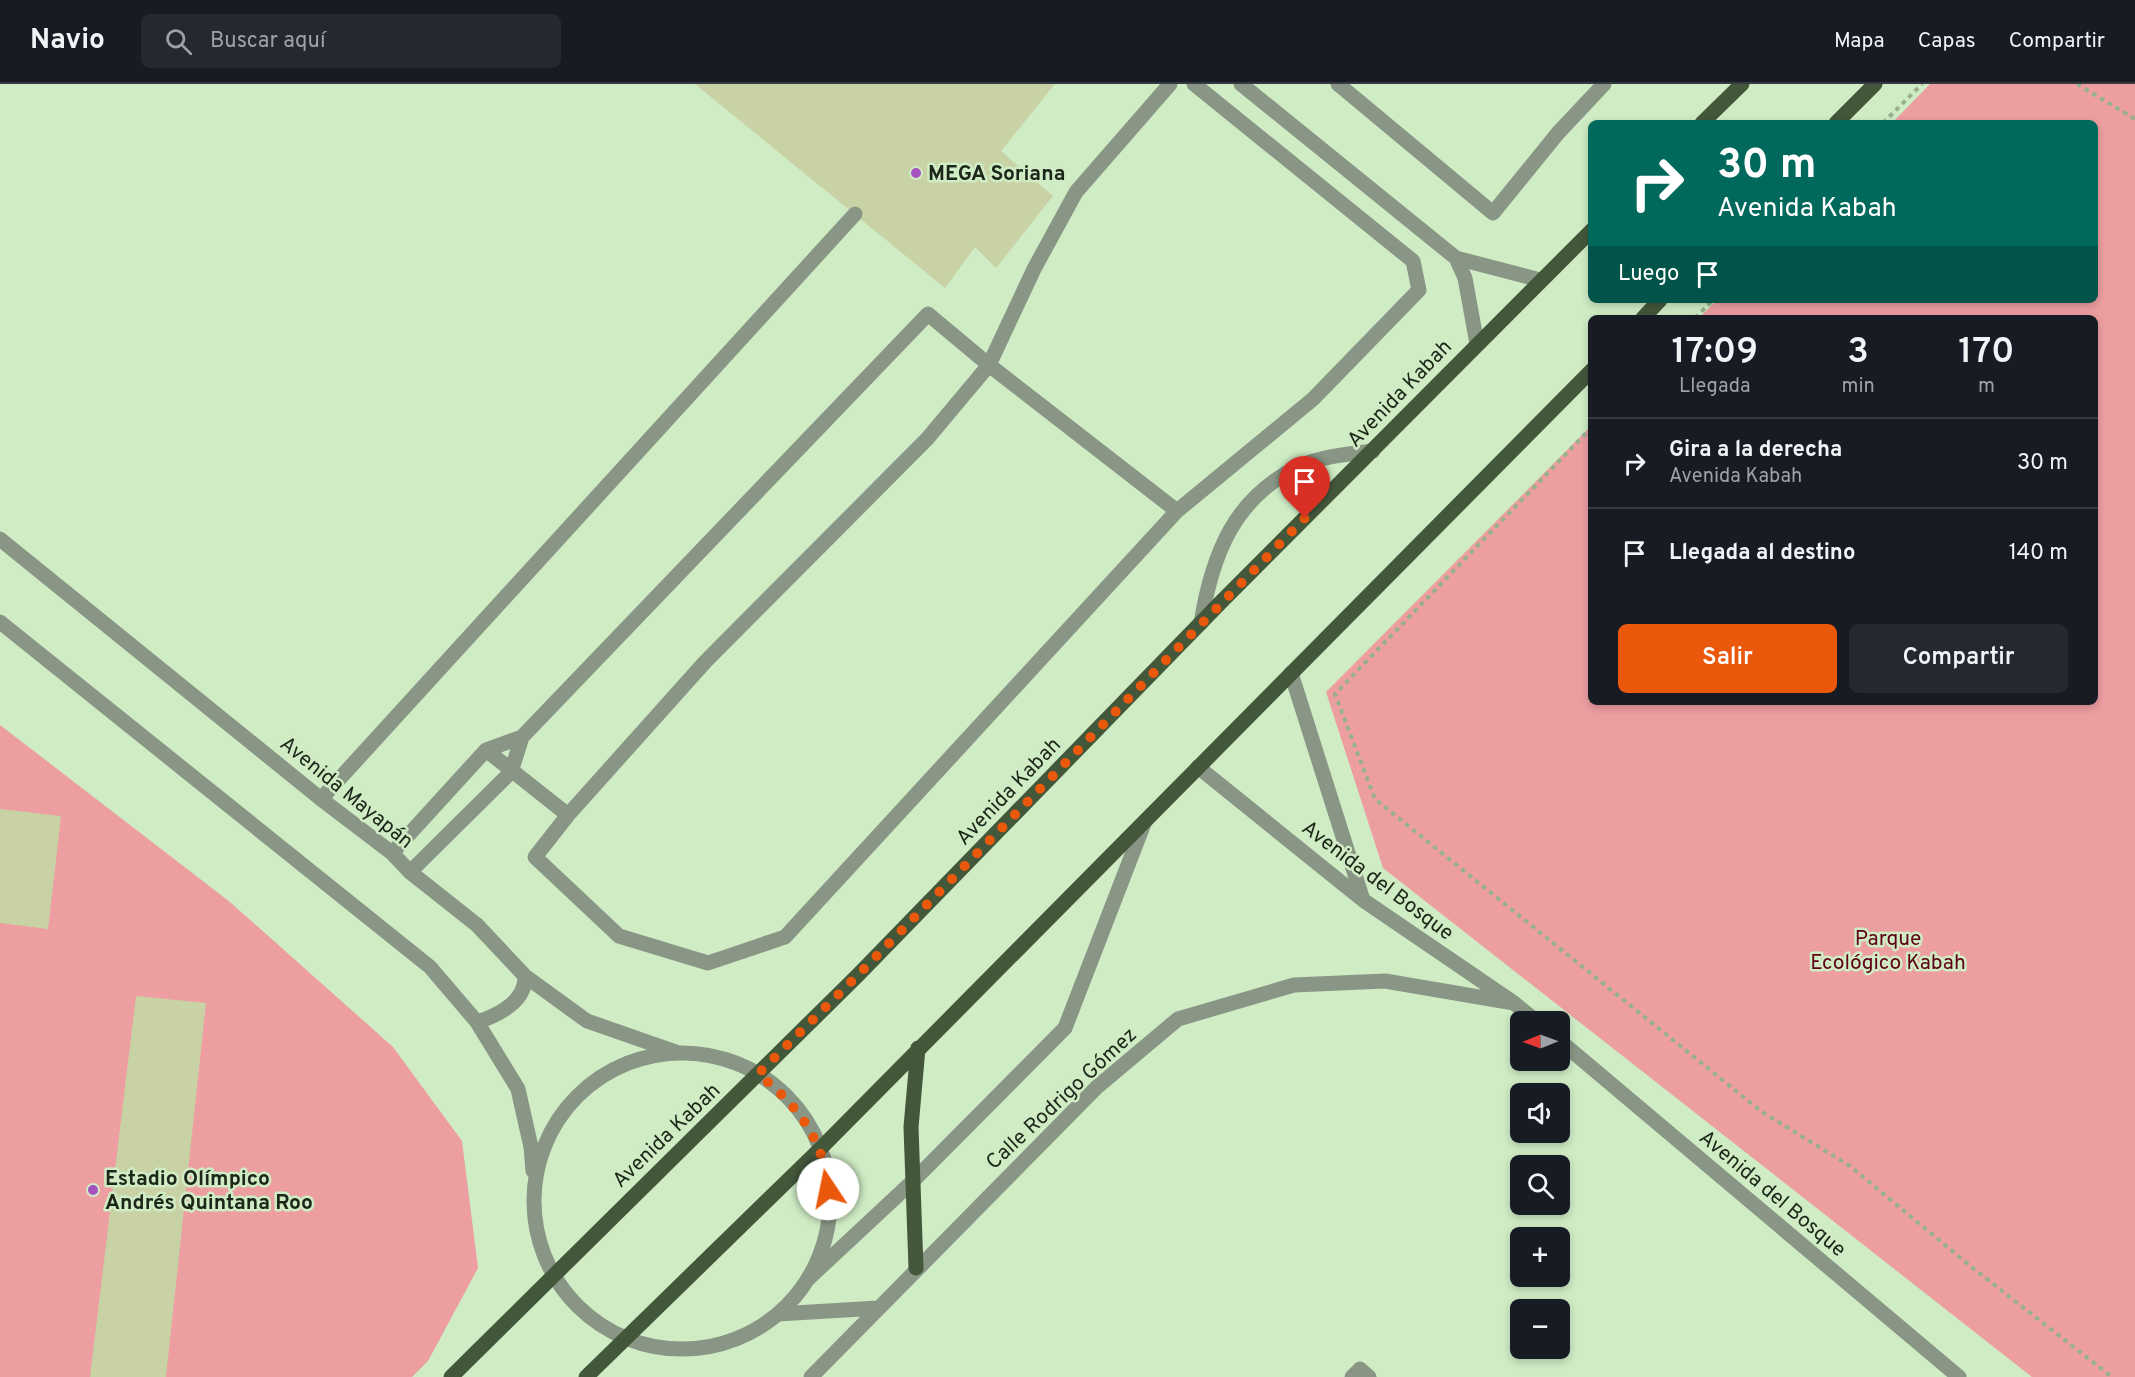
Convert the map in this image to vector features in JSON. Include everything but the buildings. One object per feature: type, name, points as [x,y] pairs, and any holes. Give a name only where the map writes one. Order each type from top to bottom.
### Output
[{"type":"main road","points":[[1705,120],[1742,84]]},
{"type":"main road","points":[[1839,120],[1875,84]]},
{"type":"main road","name":"Avenida Kabah","points":[[451,1377],[875,958],[1201,623],[1588,234]]},
{"type":"main road","points":[[1646,315],[1657,303]]},
{"type":"main road","points":[[586,1377],[820,1149],[1588,374]]},
{"type":"main road","points":[[916,1268],[911,1127],[918,1048]]},
{"type":"street","points":[[1170,84],[1076,192],[1034,269],[989,365],[927,440],[705,662],[568,815],[536,857],[619,936],[708,963],[785,937],[1177,511],[1313,399],[1419,290],[1413,261],[1194,84]]},
{"type":"street","points":[[1241,84],[1456,258],[1540,280]]},
{"type":"street","points":[[1338,84],[1493,213],[1558,133],[1604,84]]},
{"type":"street","points":[[321,799],[855,214]]},
{"type":"street","points":[[1456,258],[1466,278],[1477,344]]},
{"type":"street","points":[[392,853],[486,750],[522,737],[928,314],[989,365],[1177,511]]},
{"type":"street","points":[[1201,623],[1215,560],[1226,535],[1247,506],[1274,483],[1301,466],[1329,457],[1372,451]]},
{"type":"street","name":"Avenida Mayapán","points":[[0,539],[321,799],[392,853],[410,872],[477,925],[525,976],[587,1021],[679,1053]]},
{"type":"street","points":[[0,622],[430,967],[477,1022],[518,1089],[531,1147],[537,1235],[553,1275],[581,1310],[623,1339],[663,1349],[708,1348],[753,1332],[778,1314],[808,1279],[912,1182],[1065,1028],[1145,820]]},
{"type":"street","points":[[1291,673],[1363,900]]},
{"type":"street","points":[[410,872],[511,772],[522,737]]},
{"type":"street","points":[[486,750],[568,815]]},
{"type":"street","name":"Avenida del Bosque","points":[[1198,767],[1363,900],[1524,1011]]},
{"type":"street","points":[[477,1022],[491,1018],[514,1002],[526,987],[525,976]]},
{"type":"street","name":"Calle Rodrigo Gómez","points":[[811,1377],[1097,1087],[1178,1019],[1294,985],[1385,981],[1514,1003]]},
{"type":"street","name":"Avenida del Bosque","points":[[1570,1049],[1959,1377]]},
{"type":"street","points":[[534,1193],[542,1150],[564,1111],[596,1080],[635,1060],[679,1053],[720,1058],[758,1074],[784,1094],[805,1119],[820,1149],[827,1174],[830,1204],[823,1244],[808,1279]]},
{"type":"street","points":[[778,1314],[878,1308]]},
{"type":"street","points":[[1352,1377],[1360,1369],[1369,1377]]},
{"type":"path","points":[[1886,120],[1922,84]]},
{"type":"path","points":[[2078,84],[2135,119]]},
{"type":"path","points":[[1698,315],[1710,303]]},
{"type":"path","points":[[1588,431],[1335,694],[1375,799],[1762,1112],[1850,1166],[1969,1265],[2112,1377]]},
{"type":"green space","name":"Parque Ecológico Kabah","points":[[1930,84],[2135,84],[2135,1377],[2032,1377],[1570,1015],[1570,1011],[1565,1011],[1383,868],[1326,692],[1588,429],[1588,705],[2098,705],[2098,315],[1702,315],[1714,303],[2098,303],[2098,120],[1895,120]]},
{"type":"green space","points":[[0,725],[230,902],[393,1047],[462,1141],[478,1268],[428,1361],[412,1377],[0,1377]]},
{"type":"place","name":"MEGA Soriana","points":[[916,173]]},
{"type":"place","name":"Estadio Olímpico Andrés Quintana Roo","points":[[93,1190]]},
{"type":"route","points":[[828,1189],[827,1174],[820,1149],[805,1119],[784,1094],[758,1074],[858,975],[1305,518]]}]
